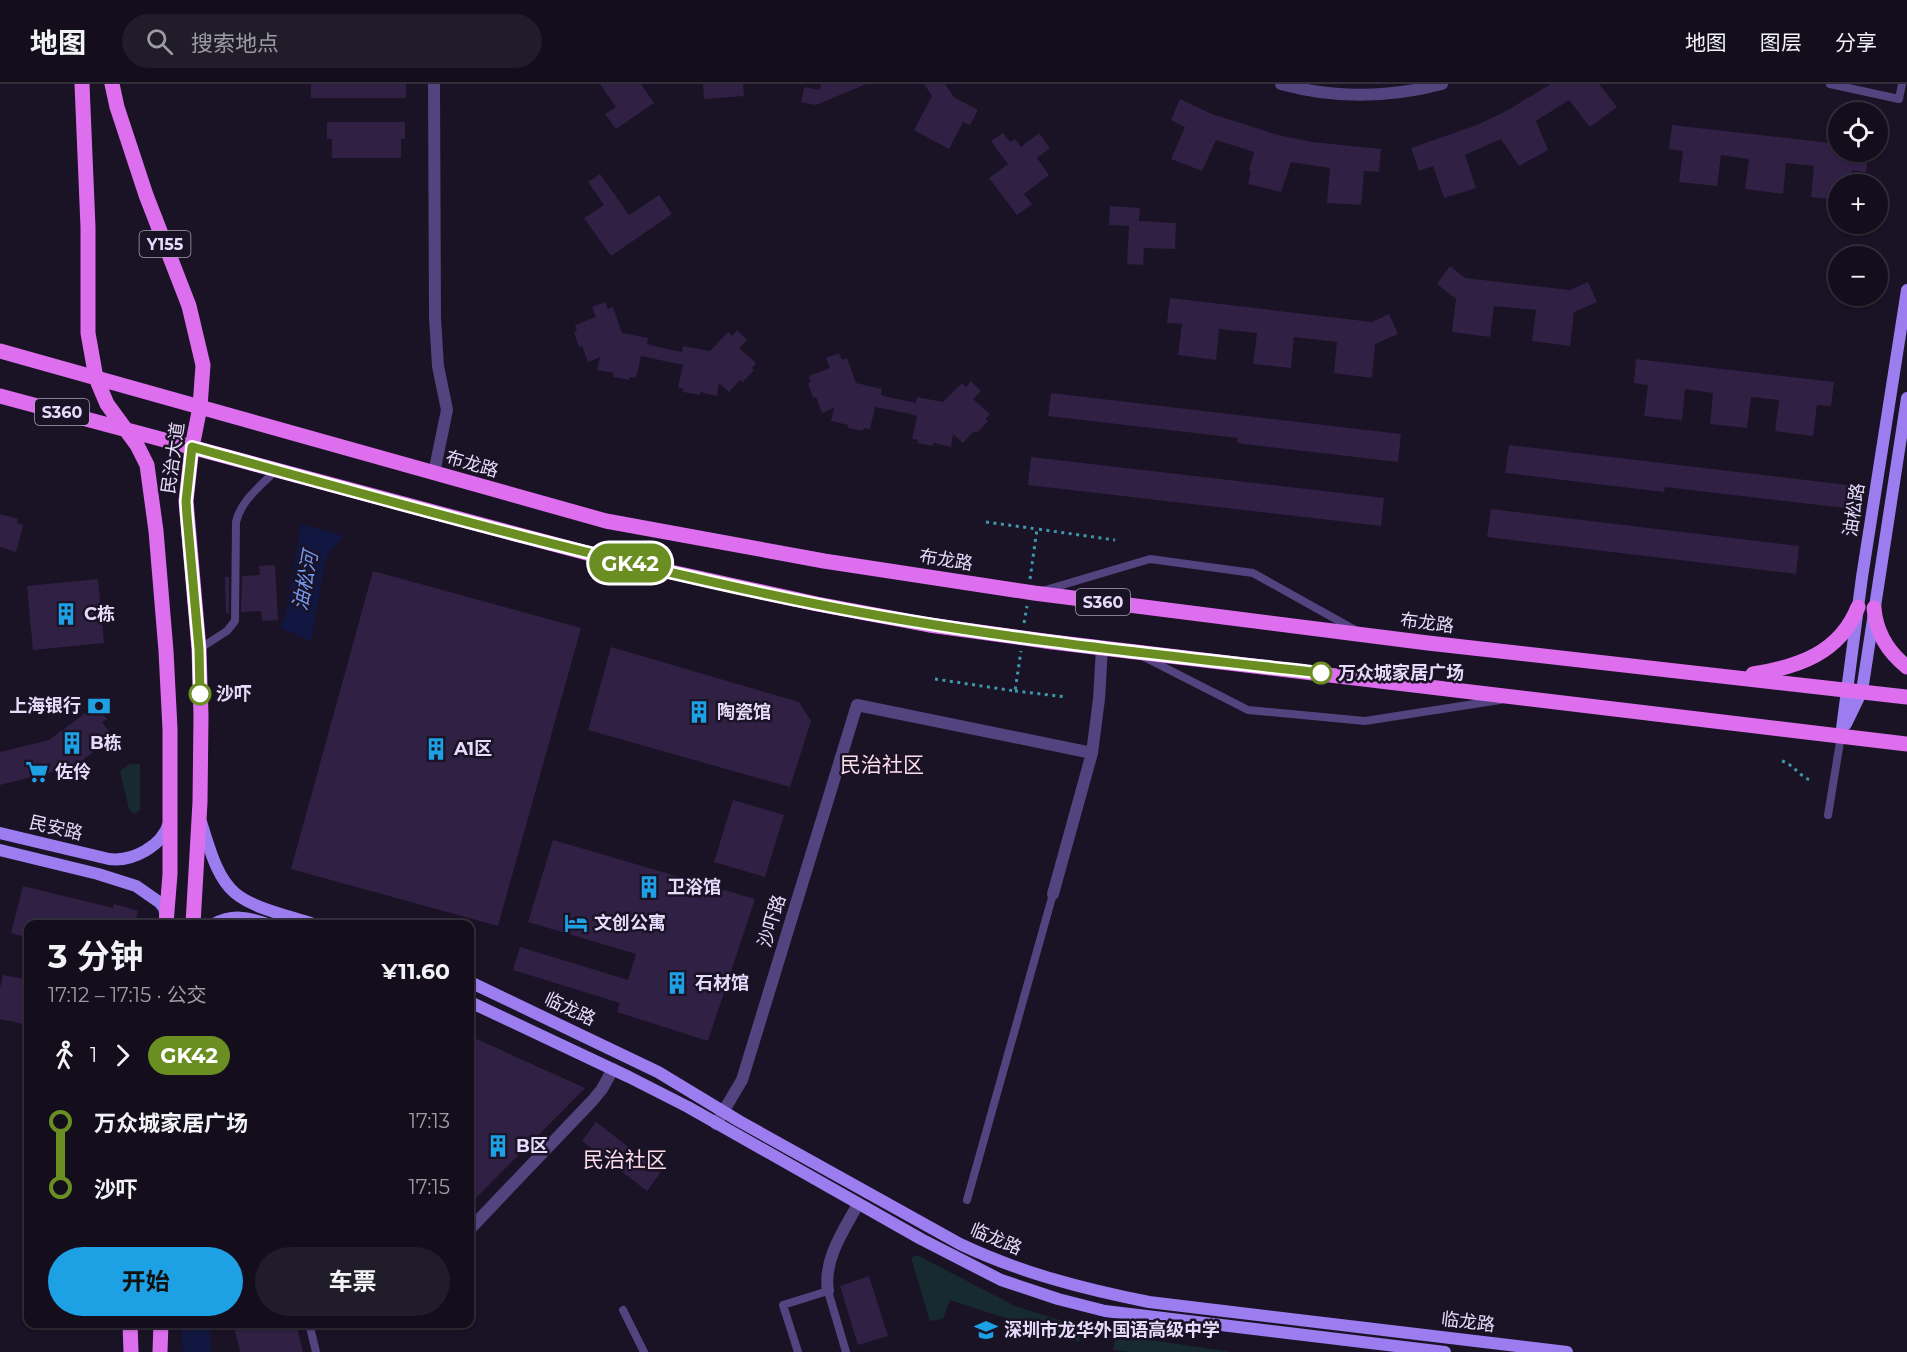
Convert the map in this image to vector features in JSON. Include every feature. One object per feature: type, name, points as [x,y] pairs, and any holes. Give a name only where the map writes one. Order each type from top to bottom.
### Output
[{"type":"main road","name":"民治大道","points":[[82,84],[88,227],[88,333],[96,378],[107,404],[137,445],[147,465],[156,531],[170,729],[170,874],[166,920]]},
{"type":"main road","name":"民治大道","points":[[112,84],[146,195],[189,306],[203,364],[187,508],[199,649],[201,716],[199,819],[193,920]]},
{"type":"main road","name":"油松路","points":[[1854,690],[1858,607],[1907,290]]},
{"type":"main road","name":"布龙路","points":[[0,351],[606,521],[824,561],[1031,593],[1365,635],[1907,697]]},
{"type":"main road","name":"S360","points":[[0,396],[598,556],[817,604],[929,625],[1133,652],[1907,744]]},
{"type":"main road","name":"油松路","points":[[1840,736],[1874,608],[1907,398]]},
{"type":"main road","points":[[1732,677],[1785,667],[1829,648],[1849,624],[1858,607]]},
{"type":"main road","points":[[1874,608],[1878,630],[1891,651],[1907,668]]},
{"type":"main road","name":"民安路","points":[[0,833],[103,857],[122,859],[157,843],[164,835],[171,818]]},
{"type":"main road","points":[[199,819],[222,875],[234,892],[257,905],[301,920]]},
{"type":"main road","name":"民安路","points":[[0,850],[98,874],[144,891],[164,908],[166,920]]},
{"type":"main road","points":[[224,920],[231,917],[256,920]]},
{"type":"main road","name":"临龙路","points":[[474,984],[658,1072],[724,1112],[960,1244],[994,1260],[1048,1279],[1149,1302],[1567,1352]]},
{"type":"main road","name":"临龙路","points":[[474,1004],[688,1107],[858,1204],[1001,1280],[1058,1299],[1106,1311],[1445,1352]]},
{"type":"main road","points":[[130,1328],[131,1352]]},
{"type":"main road","points":[[160,1352],[161,1328]]},
{"type":"street","points":[[434,84],[435,337],[447,410],[434,473]]},
{"type":"street","points":[[1281,84],[1321,93],[1372,95],[1397,93],[1442,84]]},
{"type":"street","points":[[1053,894],[1092,753],[1099,699],[1102,648]]},
{"type":"street","name":"沙吓路","points":[[716,1124],[742,1080],[857,705],[1092,753]]},
{"type":"street","points":[[474,1224],[603,1089],[613,1070]]},
{"type":"street","points":[[828,1291],[830,1260],[858,1204]]},
{"type":"lane","points":[[1830,84],[1899,99],[1902,84]]},
{"type":"lane","points":[[199,649],[227,631],[235,621],[236,522],[248,499],[276,470]]},
{"type":"lane","points":[[1031,593],[1150,559],[1252,573],[1365,635]]},
{"type":"lane","points":[[1133,652],[1248,710],[1365,721],[1521,697]]},
{"type":"lane","name":"油松路","points":[[1828,814],[1840,736]]},
{"type":"lane","points":[[967,1200],[1053,894]]},
{"type":"lane","points":[[798,1352],[783,1305],[828,1291],[846,1352]]},
{"type":"lane","points":[[623,1310],[644,1352]]},
{"type":"lane","points":[[310,1328],[316,1352]]},
{"type":"path","points":[[986,522],[1115,540]]},
{"type":"path","points":[[1023,633],[1031,593],[1037,529]]},
{"type":"path","points":[[1015,691],[1022,644]]},
{"type":"path","points":[[935,679],[1067,697]]},
{"type":"path","points":[[1782,762],[1792,765],[1804,778],[1810,780]]},
{"type":"green space","points":[[130,764],[140,764],[140,810],[134,814],[129,809],[120,771]]},
{"type":"green space","points":[[917,1255],[1015,1306],[1081,1327],[1079,1342],[950,1300],[943,1319],[930,1321],[911,1258]]},
{"type":"green space","points":[[1116,1335],[1232,1352],[1113,1350]]},
{"type":"water","points":[[301,524],[344,536],[325,561],[311,641],[280,628],[287,609]]},
{"type":"water","points":[[185,1338],[208,1339],[206,1352],[188,1352]]},
{"type":"building","points":[[311,84],[406,84],[406,98],[311,98]]},
{"type":"building","points":[[600,84],[641,84],[654,103],[616,129],[605,114],[616,107]]},
{"type":"building","points":[[703,84],[743,84],[744,96],[704,99]]},
{"type":"building","points":[[821,84],[866,84],[816,105],[801,102],[804,87],[820,90]]},
{"type":"building","points":[[924,84],[945,84],[954,97],[978,110],[970,125],[963,122],[949,149],[914,130],[932,96]]},
{"type":"building","points":[[1551,84],[1599,84],[1617,107],[1590,127],[1569,100],[1536,121],[1548,150],[1519,166],[1501,139],[1465,155],[1476,188],[1444,198],[1433,166],[1419,171],[1411,148],[1477,125],[1508,110]]},
{"type":"building","points":[[1180,99],[1212,114],[1278,135],[1312,142],[1381,149],[1379,172],[1364,171],[1361,205],[1327,203],[1330,168],[1291,162],[1281,192],[1248,184],[1254,152],[1216,140],[1202,171],[1171,159],[1185,127],[1171,120]]},
{"type":"building","points":[[327,122],[405,122],[405,139],[401,139],[401,158],[332,158],[332,139],[327,139]]},
{"type":"building","points":[[1672,125],[1828,143],[1828,162],[1868,162],[1866,172],[1852,170],[1852,174],[1828,174],[1828,199],[1811,197],[1814,166],[1786,163],[1783,194],[1745,189],[1749,159],[1721,155],[1717,186],[1679,182],[1683,151],[1669,149]]},
{"type":"building","points":[[1003,133],[1010,142],[1015,139],[1021,147],[1039,133],[1050,148],[1037,158],[1049,175],[1024,194],[1032,204],[1017,215],[989,178],[1008,164],[991,141]]},
{"type":"building","points":[[600,174],[629,215],[659,195],[672,214],[611,256],[584,218],[604,205],[588,182]]},
{"type":"building","points":[[1110,206],[1140,208],[1139,221],[1176,223],[1175,249],[1144,248],[1143,265],[1127,264],[1129,226],[1109,225]]},
{"type":"building","points":[[1450,266],[1465,278],[1570,290],[1588,282],[1597,302],[1574,312],[1570,346],[1532,341],[1536,310],[1494,306],[1490,337],[1452,332],[1456,299],[1437,284]]},
{"type":"building","points":[[1170,298],[1372,322],[1389,314],[1398,334],[1375,344],[1372,378],[1334,373],[1337,342],[1294,337],[1291,368],[1253,364],[1257,333],[1219,329],[1216,360],[1178,355],[1182,324],[1167,323]]},
{"type":"building","points":[[605,302],[608,309],[613,307],[622,333],[648,338],[647,344],[682,352],[683,346],[710,351],[728,332],[732,336],[737,330],[747,340],[739,348],[756,363],[752,368],[754,370],[729,392],[719,383],[717,396],[700,392],[700,395],[683,392],[684,389],[678,387],[683,365],[641,356],[636,378],[630,377],[629,380],[613,377],[614,373],[597,370],[600,357],[588,362],[582,346],[579,347],[574,332],[577,331],[575,325],[596,317],[592,307]]},
{"type":"building","points":[[839,353],[842,360],[847,358],[856,383],[882,389],[881,395],[916,403],[917,397],[943,402],[962,383],[966,387],[971,381],[981,391],[973,399],[990,414],[986,419],[988,421],[963,443],[953,434],[951,447],[934,443],[933,446],[917,443],[918,440],[912,439],[917,416],[906,413],[875,407],[870,429],[864,428],[863,431],[831,421],[834,408],[822,413],[816,397],[813,398],[808,383],[811,382],[809,376],[830,368],[826,358]]},
{"type":"building","points":[[1636,359],[1834,382],[1831,406],[1817,405],[1813,436],[1775,431],[1779,400],[1751,397],[1747,428],[1710,424],[1713,393],[1685,389],[1682,420],[1644,416],[1648,385],[1634,383]]},
{"type":"building","points":[[1051,393],[1401,434],[1398,462],[1237,443],[1238,438],[1048,416]]},
{"type":"building","points":[[1509,445],[1848,485],[1845,508],[1665,487],[1664,492],[1505,473]]},
{"type":"building","points":[[1031,457],[1384,498],[1381,526],[1028,485]]},
{"type":"building","points":[[1491,509],[1799,546],[1796,574],[1487,537]]},
{"type":"building","points":[[0,514],[18,519],[17,523],[23,525],[16,552],[0,547]]},
{"type":"building","points":[[275,565],[278,620],[262,621],[261,611],[241,612],[242,576],[260,575],[259,566]]},
{"type":"building","name":"A1区","points":[[373,571],[581,628],[498,926],[291,869]]},
{"type":"building","points":[[225,577],[229,577],[229,613],[226,613]]},
{"type":"building","name":"C栋","points":[[98,579],[104,643],[33,650],[27,586]]},
{"type":"building","name":"陶瓷馆","points":[[611,647],[799,702],[811,721],[790,787],[588,730]]},
{"type":"building","name":"B栋","points":[[96,705],[107,719],[102,722],[113,737],[75,766],[0,785],[0,752],[49,740]]},
{"type":"building","points":[[733,800],[784,815],[765,877],[714,862]]},
{"type":"building","points":[[553,840],[755,899],[708,1041],[617,1012],[620,1003],[513,970],[520,947],[628,980],[636,954],[528,922]]},
{"type":"building","points":[[23,886],[113,908],[114,904],[138,911],[136,920],[24,920],[24,937],[11,933]]},
{"type":"building","points":[[3,975],[24,979],[24,1024],[0,1019],[0,988]]},
{"type":"building","name":"B区","points":[[474,1038],[585,1088],[474,1200]]},
{"type":"building","points":[[596,1122],[661,1172],[647,1191],[582,1141]]},
{"type":"building","points":[[869,1276],[888,1336],[858,1345],[840,1286]]},
{"type":"building","points":[[234,1328],[297,1328],[303,1352],[240,1352]]},
{"type":"waterway","name":"油松河","points":[[195,1328],[197,1352]]},
{"type":"bus line","name":"GK42","points":[[200,694],[199,649],[186,501],[192,447],[598,556],[817,604],[929,625],[1052,642],[1321,673]]},
{"type":"place","name":"C栋","points":[[66,614]]},
{"type":"place","name":"万众城家居广场","points":[[1321,673]]},
{"type":"place","name":"沙吓","points":[[200,694]]},
{"type":"place","name":"上海银行","points":[[99,706]]},
{"type":"place","name":"陶瓷馆","points":[[699,712]]},
{"type":"place","name":"B栋","points":[[72,743]]},
{"type":"place","name":"A1区","points":[[436,749]]},
{"type":"place","name":"佐伶","points":[[37,772]]},
{"type":"place","name":"卫浴馆","points":[[649,887]]},
{"type":"place","name":"文创公寓","points":[[576,923]]},
{"type":"place","name":"石材馆","points":[[677,983]]},
{"type":"place","name":"B区","points":[[498,1146]]},
{"type":"place","name":"深圳市龙华外国语高级中学","points":[[986,1330]]},
{"type":"district","name":"民治社区","points":[[882,765]]},
{"type":"district","name":"民治社区","points":[[625,1160]]}]
